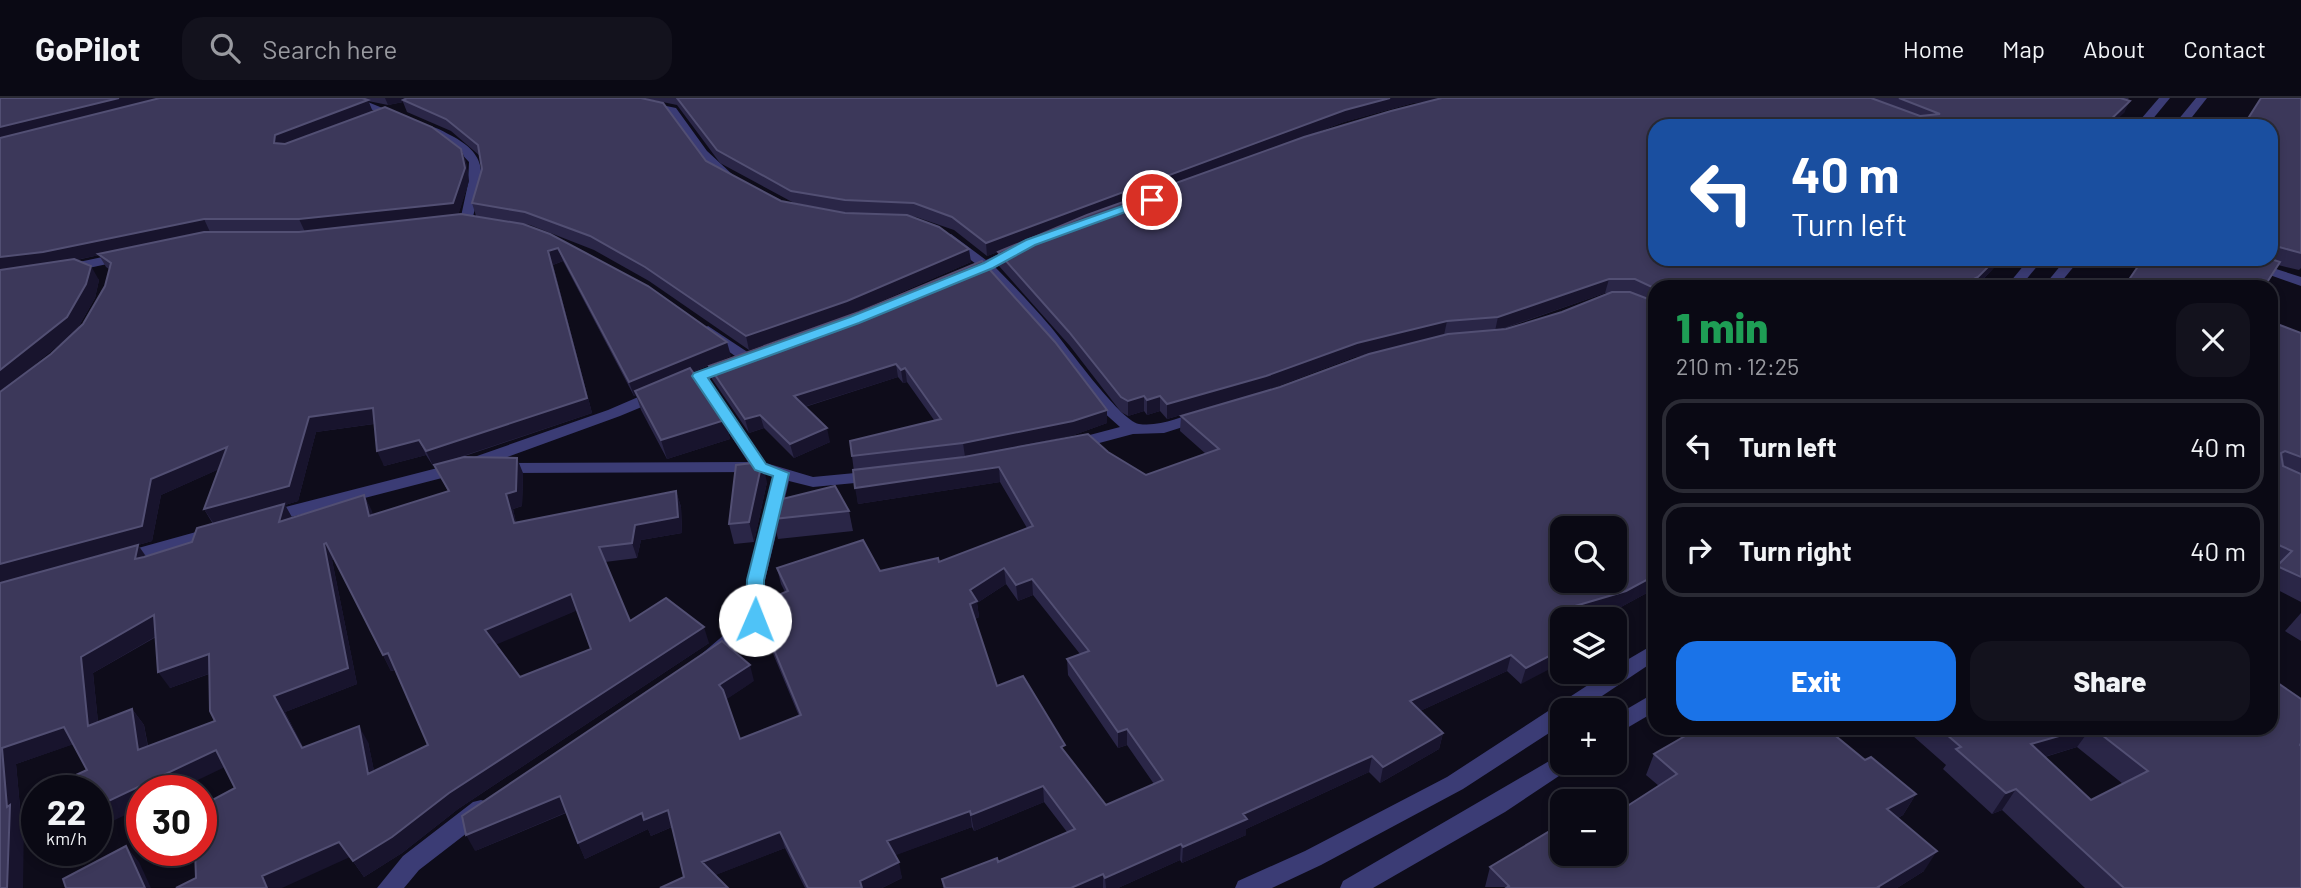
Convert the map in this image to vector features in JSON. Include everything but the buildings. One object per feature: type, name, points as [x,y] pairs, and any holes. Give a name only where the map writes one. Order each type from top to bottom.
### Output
[{"type":"street","points":[[348,98],[383,116],[465,147],[472,153],[479,169],[459,222],[496,227]]},
{"type":"street","points":[[612,98],[661,101],[672,110],[713,167],[739,181]]},
{"type":"street","points":[[2147,119],[2165,98]]},
{"type":"street","points":[[2185,119],[2202,98]]},
{"type":"street","points":[[383,116],[412,104]]},
{"type":"street","points":[[938,231],[988,266],[1063,351],[1113,417],[1133,429]]},
{"type":"street","points":[[953,279],[988,266],[1031,243]]},
{"type":"street","points":[[52,272],[82,264],[113,261],[138,252]]},
{"type":"street","points":[[82,264],[108,276]]},
{"type":"street","points":[[2018,280],[2030,266]]},
{"type":"street","points":[[2056,280],[2067,266]]},
{"type":"street","points":[[2253,266],[2301,282]]},
{"type":"street","points":[[104,564],[239,525],[463,467],[614,413],[753,356],[691,319]]},
{"type":"street","points":[[699,376],[760,467]]},
{"type":"street","points":[[1057,449],[1133,429],[1164,428],[1213,413]]},
{"type":"street","points":[[463,467],[760,467],[813,482],[900,473]]},
{"type":"street","points":[[689,670],[735,639],[755,620],[755,580],[782,473]]},
{"type":"street","points":[[1585,698],[1648,655]]},
{"type":"street","points":[[1627,719],[1648,706]]},
{"type":"street","points":[[1247,888],[1313,858],[1455,783],[1550,721]]},
{"type":"street","points":[[1352,888],[1497,805],[1550,770]]},
{"type":"street","points":[[389,888],[411,863],[500,796]]},
{"type":"route","points":[[755,620],[755,580],[782,473],[760,467],[699,376],[855,320],[988,266],[1031,243],[1152,200]]}]
